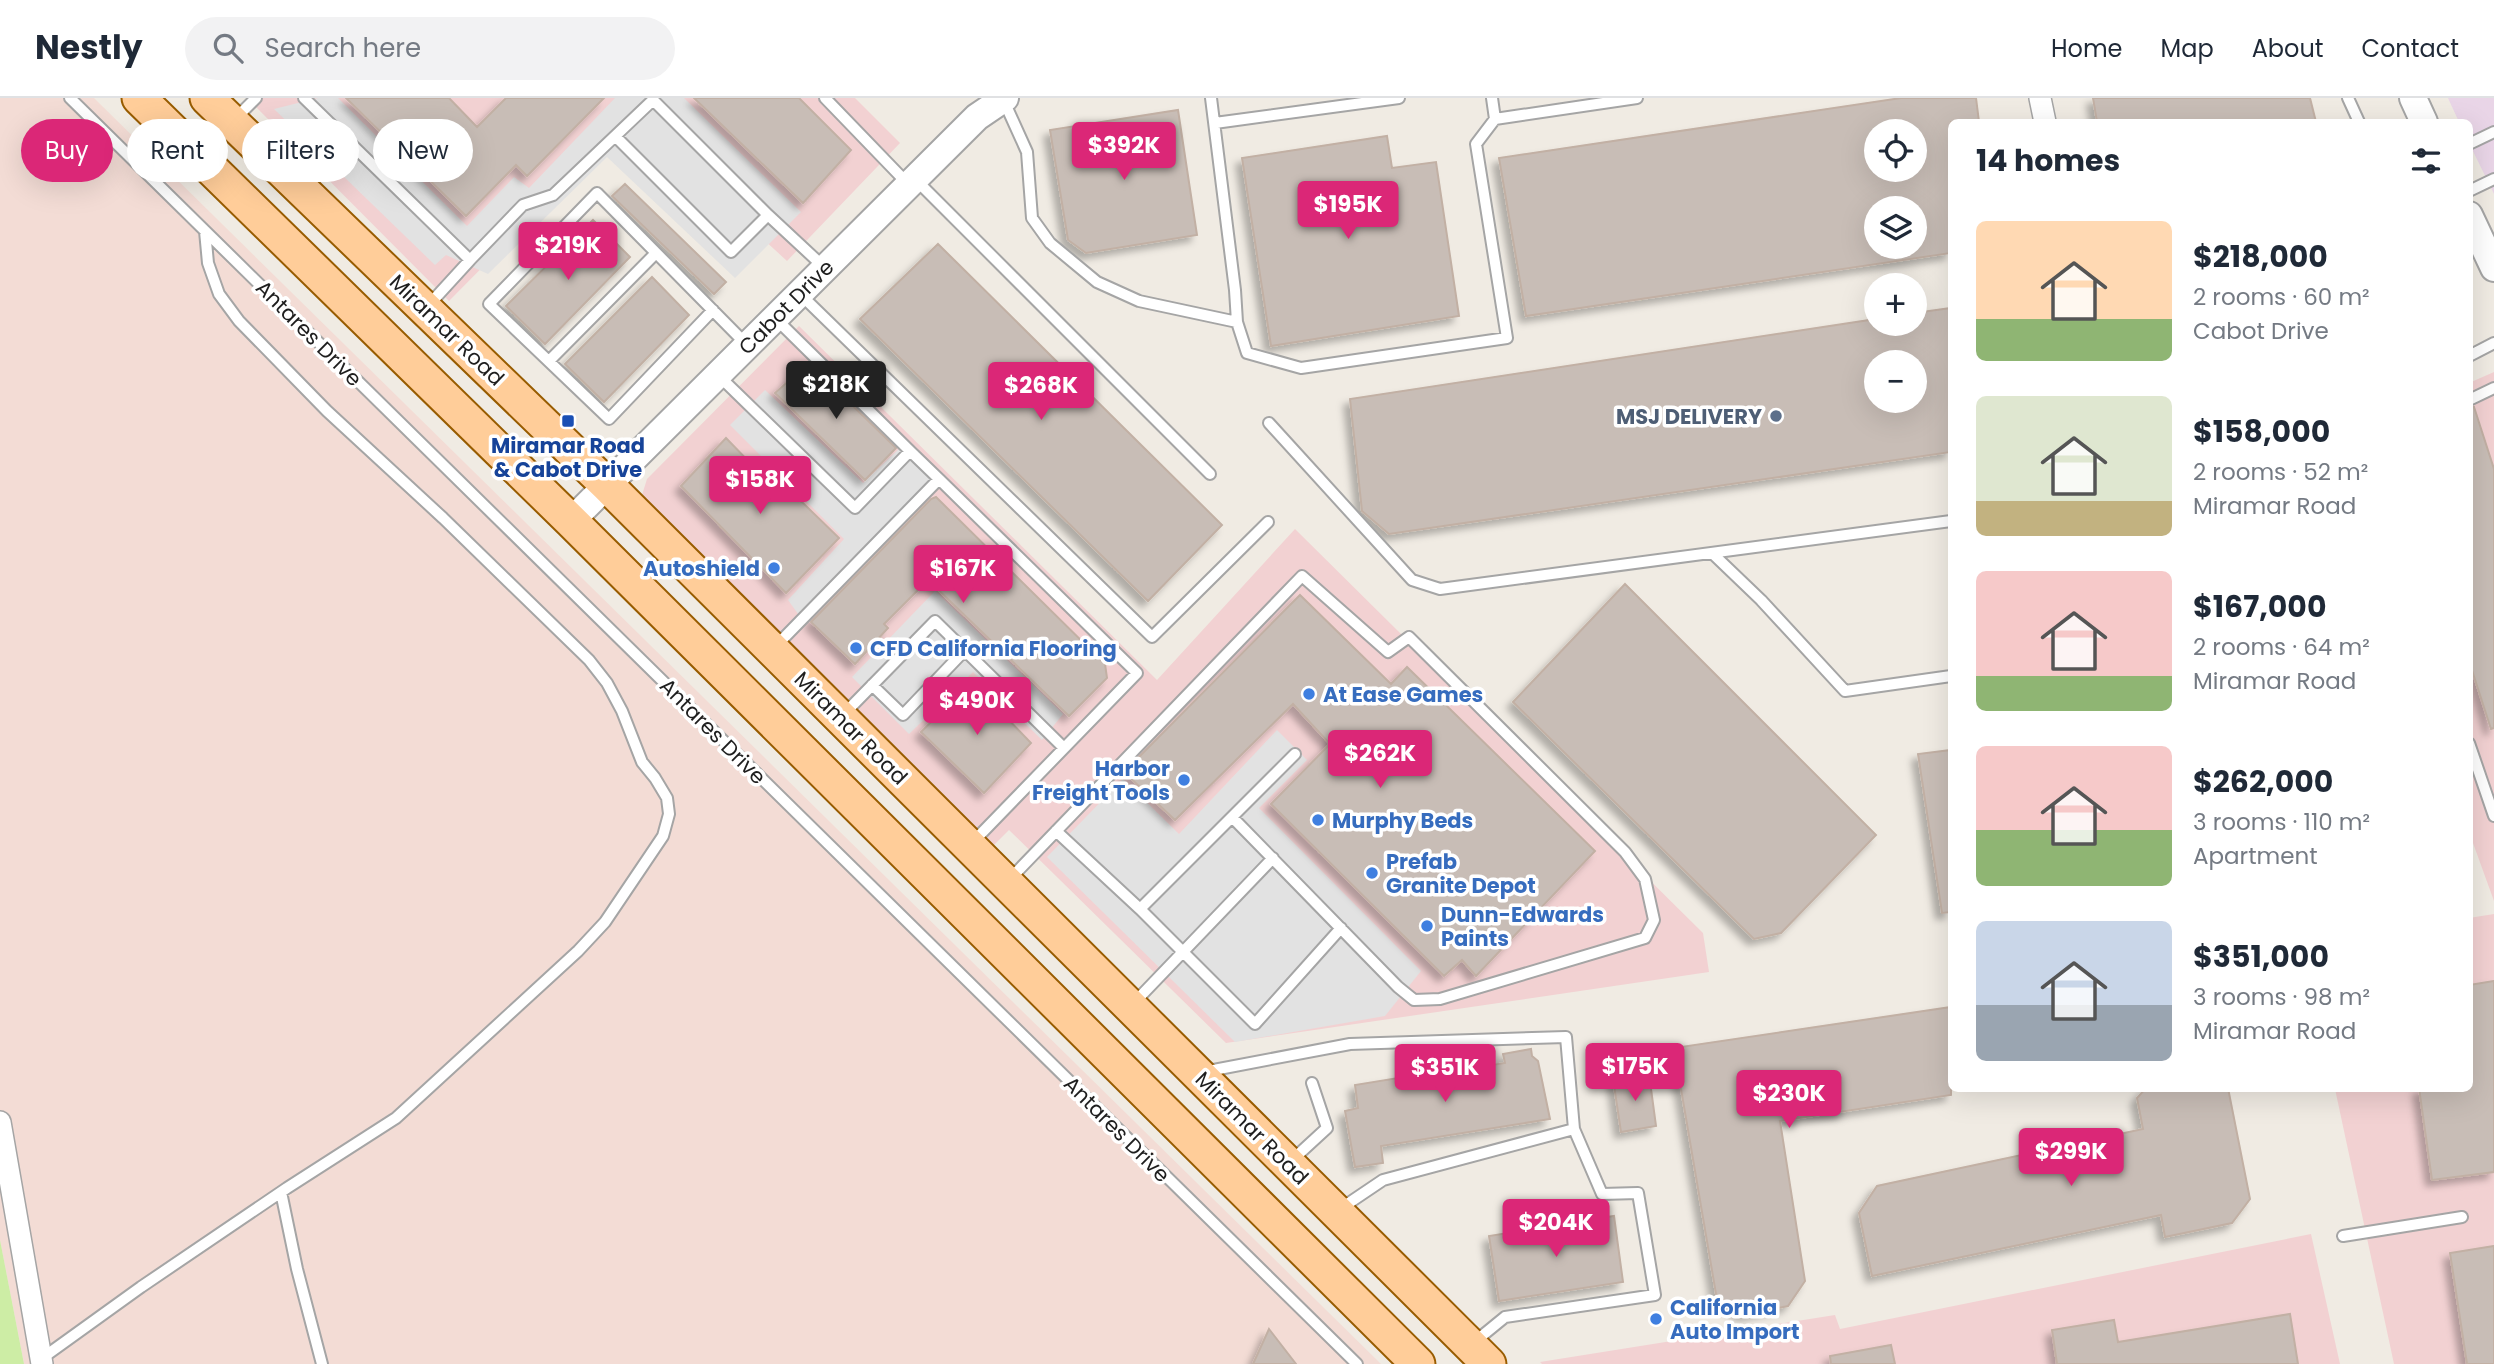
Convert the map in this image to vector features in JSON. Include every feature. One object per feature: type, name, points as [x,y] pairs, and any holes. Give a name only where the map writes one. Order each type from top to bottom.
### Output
[{"type":"main road","points":[[139,98],[571,521],[1418,1364]]},
{"type":"main road","name":"Miramar Road","points":[[207,98],[607,485],[1479,1355]]},
{"type":"street","name":"Cabot Drive","points":[[571,521],[977,117],[1004,98]]},
{"type":"street","points":[[2040,98],[2044,119]]},
{"type":"street","points":[[2413,98],[2423,119]]},
{"type":"street","points":[[2473,223],[2494,268]]},
{"type":"street","points":[[0,1122],[42,1361]]},
{"type":"lane","name":"Antares Drive","points":[[70,98],[1357,1364]]},
{"type":"lane","points":[[232,122],[256,98]]},
{"type":"lane","points":[[304,98],[470,260]]},
{"type":"lane","points":[[825,98],[1210,474]]},
{"type":"lane","points":[[1004,98],[1027,152],[1032,218],[1050,243],[1097,282],[1139,301],[1237,322]]},
{"type":"lane","points":[[1211,98],[1237,322],[1247,353],[1301,368],[1507,338],[1476,144],[1495,119],[1637,98]]},
{"type":"lane","points":[[1215,122],[1399,98]]},
{"type":"lane","points":[[1492,98],[1495,119]]},
{"type":"lane","points":[[2348,98],[2358,119]]},
{"type":"lane","points":[[425,309],[523,205],[553,195],[653,100],[825,268]]},
{"type":"lane","points":[[2473,142],[2494,132]]},
{"type":"lane","points":[[616,137],[731,252],[768,215]]},
{"type":"lane","points":[[2473,189],[2494,179]]},
{"type":"lane","points":[[713,310],[610,419],[489,304],[597,193],[713,310],[748,346]]},
{"type":"lane","points":[[42,1361],[141,1287],[396,1118],[578,951],[605,922],[663,835],[669,814],[667,798],[642,762],[622,711],[607,683],[589,660],[443,518],[327,411],[239,321],[219,294],[208,263],[205,231]]},
{"type":"lane","points":[[549,361],[656,253]]},
{"type":"lane","points":[[800,294],[1152,637],[1268,522]]},
{"type":"lane","points":[[775,318],[1137,673],[969,846]]},
{"type":"lane","points":[[2473,354],[2494,343]]},
{"type":"lane","points":[[719,374],[855,508],[911,451]]},
{"type":"lane","points":[[2473,398],[2494,388]]},
{"type":"lane","points":[[1269,423],[1412,580],[1440,589],[1948,521]]},
{"type":"lane","points":[[772,650],[939,479]]},
{"type":"lane","points":[[1712,553],[1761,600],[1845,691],[1948,676]]},
{"type":"lane","points":[[1006,883],[1302,576],[1388,652],[1409,637],[1625,852],[1645,879],[1654,920],[1645,938],[1440,999],[1414,1000],[1398,987],[1232,817]]},
{"type":"lane","points":[[840,718],[935,621],[1064,748]]},
{"type":"lane","points":[[872,685],[903,715],[965,650]]},
{"type":"lane","points":[[1140,909],[1295,754]]},
{"type":"lane","points":[[2473,755],[2494,816]]},
{"type":"lane","points":[[1056,831],[1140,909],[1255,1024],[1341,928]]},
{"type":"lane","points":[[1130,1007],[1273,858]]},
{"type":"lane","points":[[1197,1073],[1350,1044],[1566,1037],[1574,1129],[1602,1194],[1638,1193],[1655,1295],[1505,1317],[1479,1355]]},
{"type":"lane","points":[[1287,1164],[1326,1128],[1312,1083]]},
{"type":"lane","points":[[1336,1212],[1383,1180],[1574,1129]]},
{"type":"lane","points":[[281,1192],[297,1269],[322,1364]]},
{"type":"lane","points":[[2343,1236],[2462,1217]]},
{"type":"shaded area","points":[[0,98],[94,98],[127,130],[127,182],[179,182],[1381,1364],[24,1364],[0,1240]]},
{"type":"shaded area","points":[[247,98],[855,98],[900,143],[787,261],[631,117],[449,301],[331,182],[359,182],[359,119],[268,119]]},
{"type":"shaded area","points":[[318,98],[338,98],[373,133],[373,182],[423,182],[467,226],[514,177],[529,188],[615,98],[684,98],[801,212],[735,278],[607,157],[488,274],[446,255],[435,265],[349,182],[359,182],[359,119],[284,119],[274,109]]},
{"type":"shaded area","points":[[2448,98],[2494,98],[2494,194],[2473,151],[2473,119],[2458,119]]},
{"type":"shaded area","points":[[799,326],[1157,680],[1295,529],[1703,933],[1709,972],[1226,1043],[1009,830],[992,847],[651,512],[642,495],[647,479]]},
{"type":"shaded area","points":[[2494,372],[2494,901],[2473,843],[2473,381]]},
{"type":"shaded area","points":[[765,390],[863,483],[901,447],[935,479],[806,625],[788,600],[844,539],[730,425]]},
{"type":"shaded area","points":[[935,591],[1063,714],[1042,740],[973,672],[909,734],[852,677]]},
{"type":"shaded area","points":[[1277,730],[1307,760],[1259,808],[1421,971],[1385,1016],[1235,1042],[1047,857],[1123,779],[1179,834]]},
{"type":"shaded area","points":[[2494,914],[2494,1364],[2394,1364],[2336,1092],[2473,1092],[2473,917]]},
{"type":"shaded area","points":[[2311,1234],[2340,1364],[1540,1362],[1835,1315],[1840,1329]]},
{"type":"green space","points":[[0,1240],[24,1364],[0,1364]]},
{"type":"building","points":[[346,98],[449,98],[469,119],[373,119],[373,125]]},
{"type":"building","points":[[506,98],[604,98],[527,176],[516,165],[466,216],[431,182],[473,182],[473,123],[477,127]]},
{"type":"building","points":[[694,98],[799,98],[851,150],[803,203]]},
{"type":"building","points":[[1901,98],[1976,98],[1979,119],[1948,119],[1948,253],[1927,257],[1927,196],[1864,196],[1864,259],[1911,259],[1526,316],[1499,158]]},
{"type":"building","points":[[2093,98],[2310,98],[2315,119],[2096,119]]},
{"type":"building","points":[[1178,110],[1197,235],[1086,253],[1068,240],[1050,130]]},
{"type":"building","points":[[1387,136],[1392,168],[1436,162],[1459,316],[1271,346],[1242,158]]},
{"type":"building","points":[[625,184],[726,282],[714,294],[612,196]]},
{"type":"building","points":[[593,220],[630,257],[545,344],[506,306]]},
{"type":"building","points":[[938,244],[1222,525],[1148,601],[860,319]]},
{"type":"building","points":[[652,277],[689,315],[604,402],[565,364]]},
{"type":"building","points":[[1948,308],[1948,452],[1389,534],[1362,511],[1350,399],[1864,321],[1864,336],[1927,336],[1927,311]]},
{"type":"building","points":[[809,363],[896,448],[865,480],[775,393]]},
{"type":"building","points":[[2473,407],[2494,469],[2494,728],[2491,729],[2473,673]]},
{"type":"building","points":[[726,438],[786,500],[792,496],[803,503],[839,538],[786,593],[681,486]]},
{"type":"building","points":[[936,497],[1105,664],[1107,678],[1069,716],[928,580],[884,624],[888,628],[855,664],[811,622],[931,499]]},
{"type":"building","points":[[1625,584],[1876,835],[1781,933],[1754,939],[1513,702]]},
{"type":"building","points":[[1300,595],[1391,684],[1407,667],[1595,851],[1476,976],[1462,960],[1444,976],[1271,804],[1330,744],[1293,704],[1175,820],[1124,772]]},
{"type":"building","points":[[972,682],[1031,743],[984,793],[921,732]]},
{"type":"building","points":[[1948,750],[1948,912],[1942,913],[1918,754]]},
{"type":"building","points":[[2494,981],[2494,1172],[2432,1180],[2420,1092],[2473,1092],[2473,984]]},
{"type":"building","points":[[1948,1007],[1948,1092],[1951,1092],[1951,1095],[1780,1121],[1805,1281],[1788,1306],[1743,1315],[1716,1294],[1674,1048]]},
{"type":"building","points":[[1531,1049],[1532,1056],[1538,1061],[1550,1119],[1381,1146],[1383,1163],[1355,1167],[1345,1111],[1358,1108],[1355,1085],[1423,1074],[1423,1067],[1446,1063],[1447,1072],[1505,1063],[1503,1054]]},
{"type":"building","points":[[1649,1074],[1656,1126],[1621,1132],[1613,1079]]},
{"type":"building","points":[[2142,1092],[2229,1092],[2250,1199],[2232,1223],[2165,1237],[2161,1215],[1872,1276],[1859,1213],[1877,1186],[2143,1129],[2137,1098]]},
{"type":"building","points":[[1614,1216],[1623,1282],[1499,1301],[1489,1236]]},
{"type":"building","points":[[2494,1246],[2494,1364],[2467,1364],[2450,1253]]},
{"type":"building","points":[[2290,1314],[2298,1364],[2057,1364],[2052,1330],[2114,1320],[2118,1342]]},
{"type":"building","points":[[1269,1329],[1296,1364],[1253,1364]]},
{"type":"building","points":[[1891,1345],[1895,1364],[1831,1364],[1830,1356]]},
{"type":"place","name":"MSJ DELIVERY","points":[[1776,416]]},
{"type":"place","name":"Miramar Road & Cabot Drive","points":[[568,421]]},
{"type":"place","name":"Autoshield","points":[[774,568]]},
{"type":"place","name":"CFD California Flooring","points":[[856,648]]},
{"type":"place","name":"At Ease Games","points":[[1309,694]]},
{"type":"place","name":"Harbor Freight Tools","points":[[1184,780]]},
{"type":"place","name":"Murphy Beds","points":[[1318,820]]},
{"type":"place","name":"Prefab Granite Depot","points":[[1372,873]]},
{"type":"place","name":"Dunn-Edwards Paints","points":[[1427,926]]},
{"type":"place","name":"California Auto Import","points":[[1656,1319]]}]
